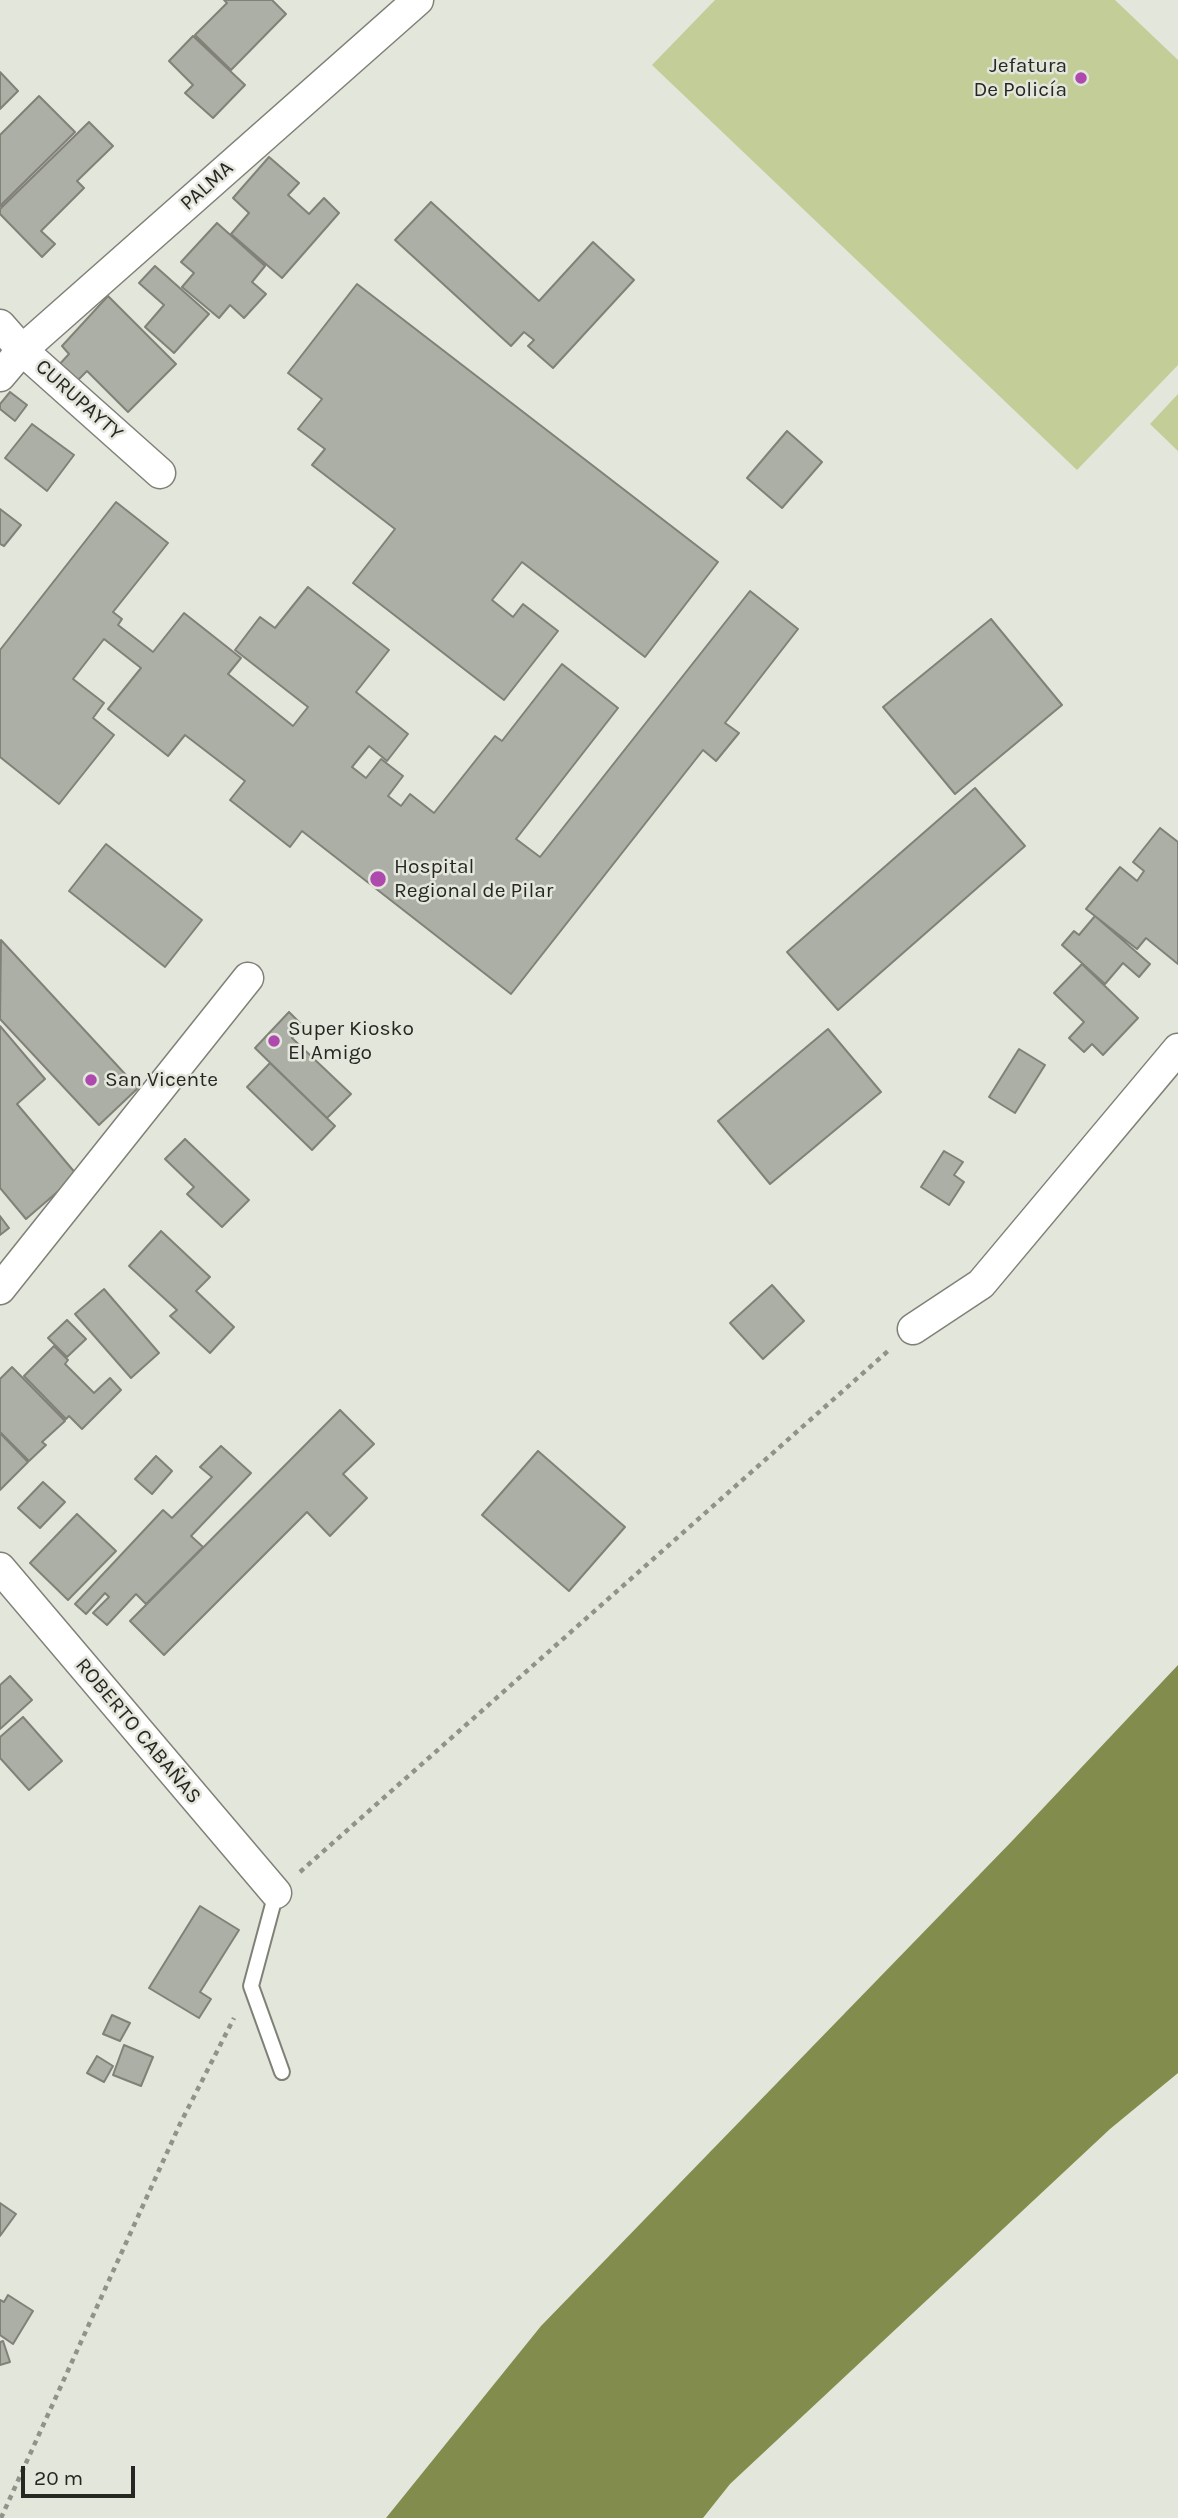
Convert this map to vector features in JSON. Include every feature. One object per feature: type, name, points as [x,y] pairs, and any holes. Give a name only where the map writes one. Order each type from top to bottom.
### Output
[{"type":"street","name":"PALMA","points":[[0,376],[22,350],[418,0]]},
{"type":"street","name":"CURUPAYTY","points":[[0,325],[22,350],[160,473]]},
{"type":"street","points":[[0,1289],[248,978]]},
{"type":"street","points":[[913,1329],[981,1284],[1178,1049]]},
{"type":"street","name":"ROBERTO CABAÑAS","points":[[0,1568],[275,1893]]},
{"type":"lane","points":[[275,1893],[251,1986],[282,2073]]},
{"type":"path","points":[[275,1893],[913,1329]]},
{"type":"path","points":[[1,2518],[180,2124],[251,1986]]},
{"type":"shaded area","points":[[715,0],[1115,0],[1178,60],[1178,365],[1077,470],[652,65]]},
{"type":"shaded area","points":[[1178,394],[1178,451],[1150,424]]},
{"type":"shaded area","points":[[1178,1665],[1178,2073],[1110,2129],[730,2484],[703,2518],[386,2518],[541,2326],[1013,1840]]},
{"type":"building","points":[[224,0],[272,0],[286,14],[231,70],[195,35],[227,3]]},
{"type":"building","points":[[193,36],[245,85],[213,118],[185,93],[193,85],[169,61]]},
{"type":"building","points":[[0,72],[18,91],[0,109]]},
{"type":"building","points":[[39,96],[75,132],[0,206],[0,135]]},
{"type":"building","points":[[89,122],[113,146],[77,181],[84,188],[41,231],[55,244],[42,257],[0,214],[0,209]]},
{"type":"building","points":[[269,157],[299,183],[288,195],[309,214],[324,198],[339,213],[282,278],[231,234],[249,213],[233,198]]},
{"type":"building","points":[[431,202],[539,301],[593,242],[634,280],[553,368],[528,346],[534,340],[524,332],[511,346],[395,240]]},
{"type":"building","points":[[217,223],[265,266],[252,282],[266,294],[244,318],[230,305],[219,318],[182,287],[194,273],[181,262]]},
{"type":"building","points":[[155,266],[209,314],[174,353],[145,327],[164,305],[139,283]]},
{"type":"building","points":[[357,284],[718,562],[645,657],[522,562],[492,600],[513,617],[523,604],[558,631],[504,700],[353,583],[395,529],[312,465],[325,449],[298,429],[322,399],[288,373]]},
{"type":"building","points":[[108,296],[176,364],[128,412],[87,371],[74,384],[57,367],[69,354],[62,346]]},
{"type":"building","points":[[10,392],[27,405],[15,421],[0,409],[0,404]]},
{"type":"building","points":[[32,424],[74,455],[47,491],[5,458]]},
{"type":"building","points":[[787,431],[822,462],[782,508],[747,478]]},
{"type":"building","points":[[116,502],[168,543],[113,612],[122,619],[118,625],[153,652],[184,613],[241,658],[228,674],[293,726],[308,707],[235,650],[260,617],[275,628],[308,587],[389,650],[356,692],[408,734],[387,761],[369,746],[352,767],[366,778],[381,759],[403,776],[388,796],[401,806],[410,794],[434,813],[495,736],[502,741],[562,664],[618,708],[516,839],[540,857],[750,591],[798,629],[725,723],[739,733],[716,761],[703,750],[511,994],[302,831],[290,847],[230,800],[245,781],[185,735],[168,756],[108,709],[141,668],[104,639],[73,679],[104,703],[93,718],[114,735],[59,804],[0,757],[0,650]]},
{"type":"building","points":[[0,509],[21,525],[4,546],[0,544]]},
{"type":"building","points":[[991,619],[1062,705],[955,794],[883,707]]},
{"type":"building","points":[[975,788],[1025,846],[838,1010],[787,952]]},
{"type":"building","points":[[1160,828],[1178,842],[1178,964],[1146,938],[1137,949],[1086,909],[1120,867],[1137,881],[1144,871],[1133,862]]},
{"type":"building","points":[[106,844],[202,920],[165,967],[69,891]]},
{"type":"building","points":[[1095,916],[1150,964],[1139,977],[1123,963],[1105,984],[1062,945],[1074,931],[1079,935]]},
{"type":"building","points":[[1,940],[138,1088],[99,1125],[0,1019]]},
{"type":"building","points":[[1082,964],[1138,1018],[1103,1055],[1092,1044],[1084,1052],[1069,1038],[1084,1022],[1054,993]]},
{"type":"building","points":[[289,1012],[303,1026],[292,1038],[351,1094],[327,1118],[255,1048]]},
{"type":"building","points":[[0,1026],[45,1079],[17,1104],[77,1175],[26,1219],[0,1188]]},
{"type":"building","points":[[828,1029],[881,1092],[770,1184],[718,1121]]},
{"type":"building","points":[[1019,1049],[1045,1065],[1015,1113],[989,1097]]},
{"type":"building","points":[[270,1063],[335,1126],[312,1150],[247,1087]]},
{"type":"building","points":[[185,1139],[249,1200],[222,1227],[187,1194],[194,1187],[165,1159]]},
{"type":"building","points":[[944,1151],[963,1162],[954,1175],[964,1182],[949,1205],[921,1187]]},
{"type":"building","points":[[0,1216],[9,1228],[0,1235]]},
{"type":"building","points":[[161,1231],[210,1277],[196,1291],[234,1327],[210,1353],[170,1316],[177,1310],[129,1266]]},
{"type":"building","points":[[772,1285],[804,1321],[763,1359],[730,1323]]},
{"type":"building","points":[[104,1289],[159,1353],[131,1378],[75,1314]]},
{"type":"building","points":[[67,1320],[86,1339],[67,1357],[48,1338]]},
{"type":"building","points":[[54,1346],[68,1360],[65,1364],[94,1393],[110,1378],[121,1390],[82,1429],[69,1416],[66,1419],[24,1376]]},
{"type":"building","points":[[12,1367],[65,1421],[42,1442],[46,1445],[29,1461],[0,1432],[0,1379]]},
{"type":"building","points":[[340,1410],[374,1444],[343,1474],[367,1498],[330,1536],[307,1512],[164,1655],[130,1621]]},
{"type":"building","points":[[0,1433],[28,1462],[0,1490]]},
{"type":"building","points":[[221,1446],[251,1473],[191,1536],[203,1547],[146,1604],[136,1594],[107,1625],[93,1613],[109,1597],[105,1593],[86,1614],[75,1604],[163,1510],[172,1518],[212,1477],[200,1467]]},
{"type":"building","points":[[538,1451],[625,1527],[569,1591],[482,1515]]},
{"type":"building","points":[[156,1456],[172,1471],[152,1494],[135,1479]]},
{"type":"building","points":[[43,1482],[65,1502],[40,1528],[18,1508]]},
{"type":"building","points":[[77,1514],[116,1551],[68,1600],[30,1563]]},
{"type":"building","points":[[10,1676],[32,1700],[0,1729],[0,1685]]},
{"type":"building","points":[[23,1717],[62,1761],[29,1790],[0,1758],[0,1737]]},
{"type":"building","points":[[200,1906],[239,1930],[200,1992],[211,1999],[199,2018],[149,1988]]},
{"type":"building","points":[[112,2015],[130,2023],[120,2041],[103,2034]]},
{"type":"building","points":[[124,2045],[153,2057],[141,2086],[113,2075]]},
{"type":"building","points":[[97,2056],[113,2066],[104,2082],[87,2073]]},
{"type":"building","points":[[0,2203],[16,2214],[0,2236]]},
{"type":"building","points":[[8,2295],[33,2311],[13,2344],[0,2335],[0,2300],[4,2302]]},
{"type":"building","points":[[3,2341],[10,2362],[0,2365],[0,2342]]},
{"type":"place","name":"Jefatura De Policía","points":[[1081,78]]},
{"type":"place","name":"Hospital Regional de Pilar","points":[[378,879]]},
{"type":"place","name":"Super Kiosko El Amigo","points":[[274,1041]]},
{"type":"place","name":"San Vicente","points":[[91,1080]]}]
